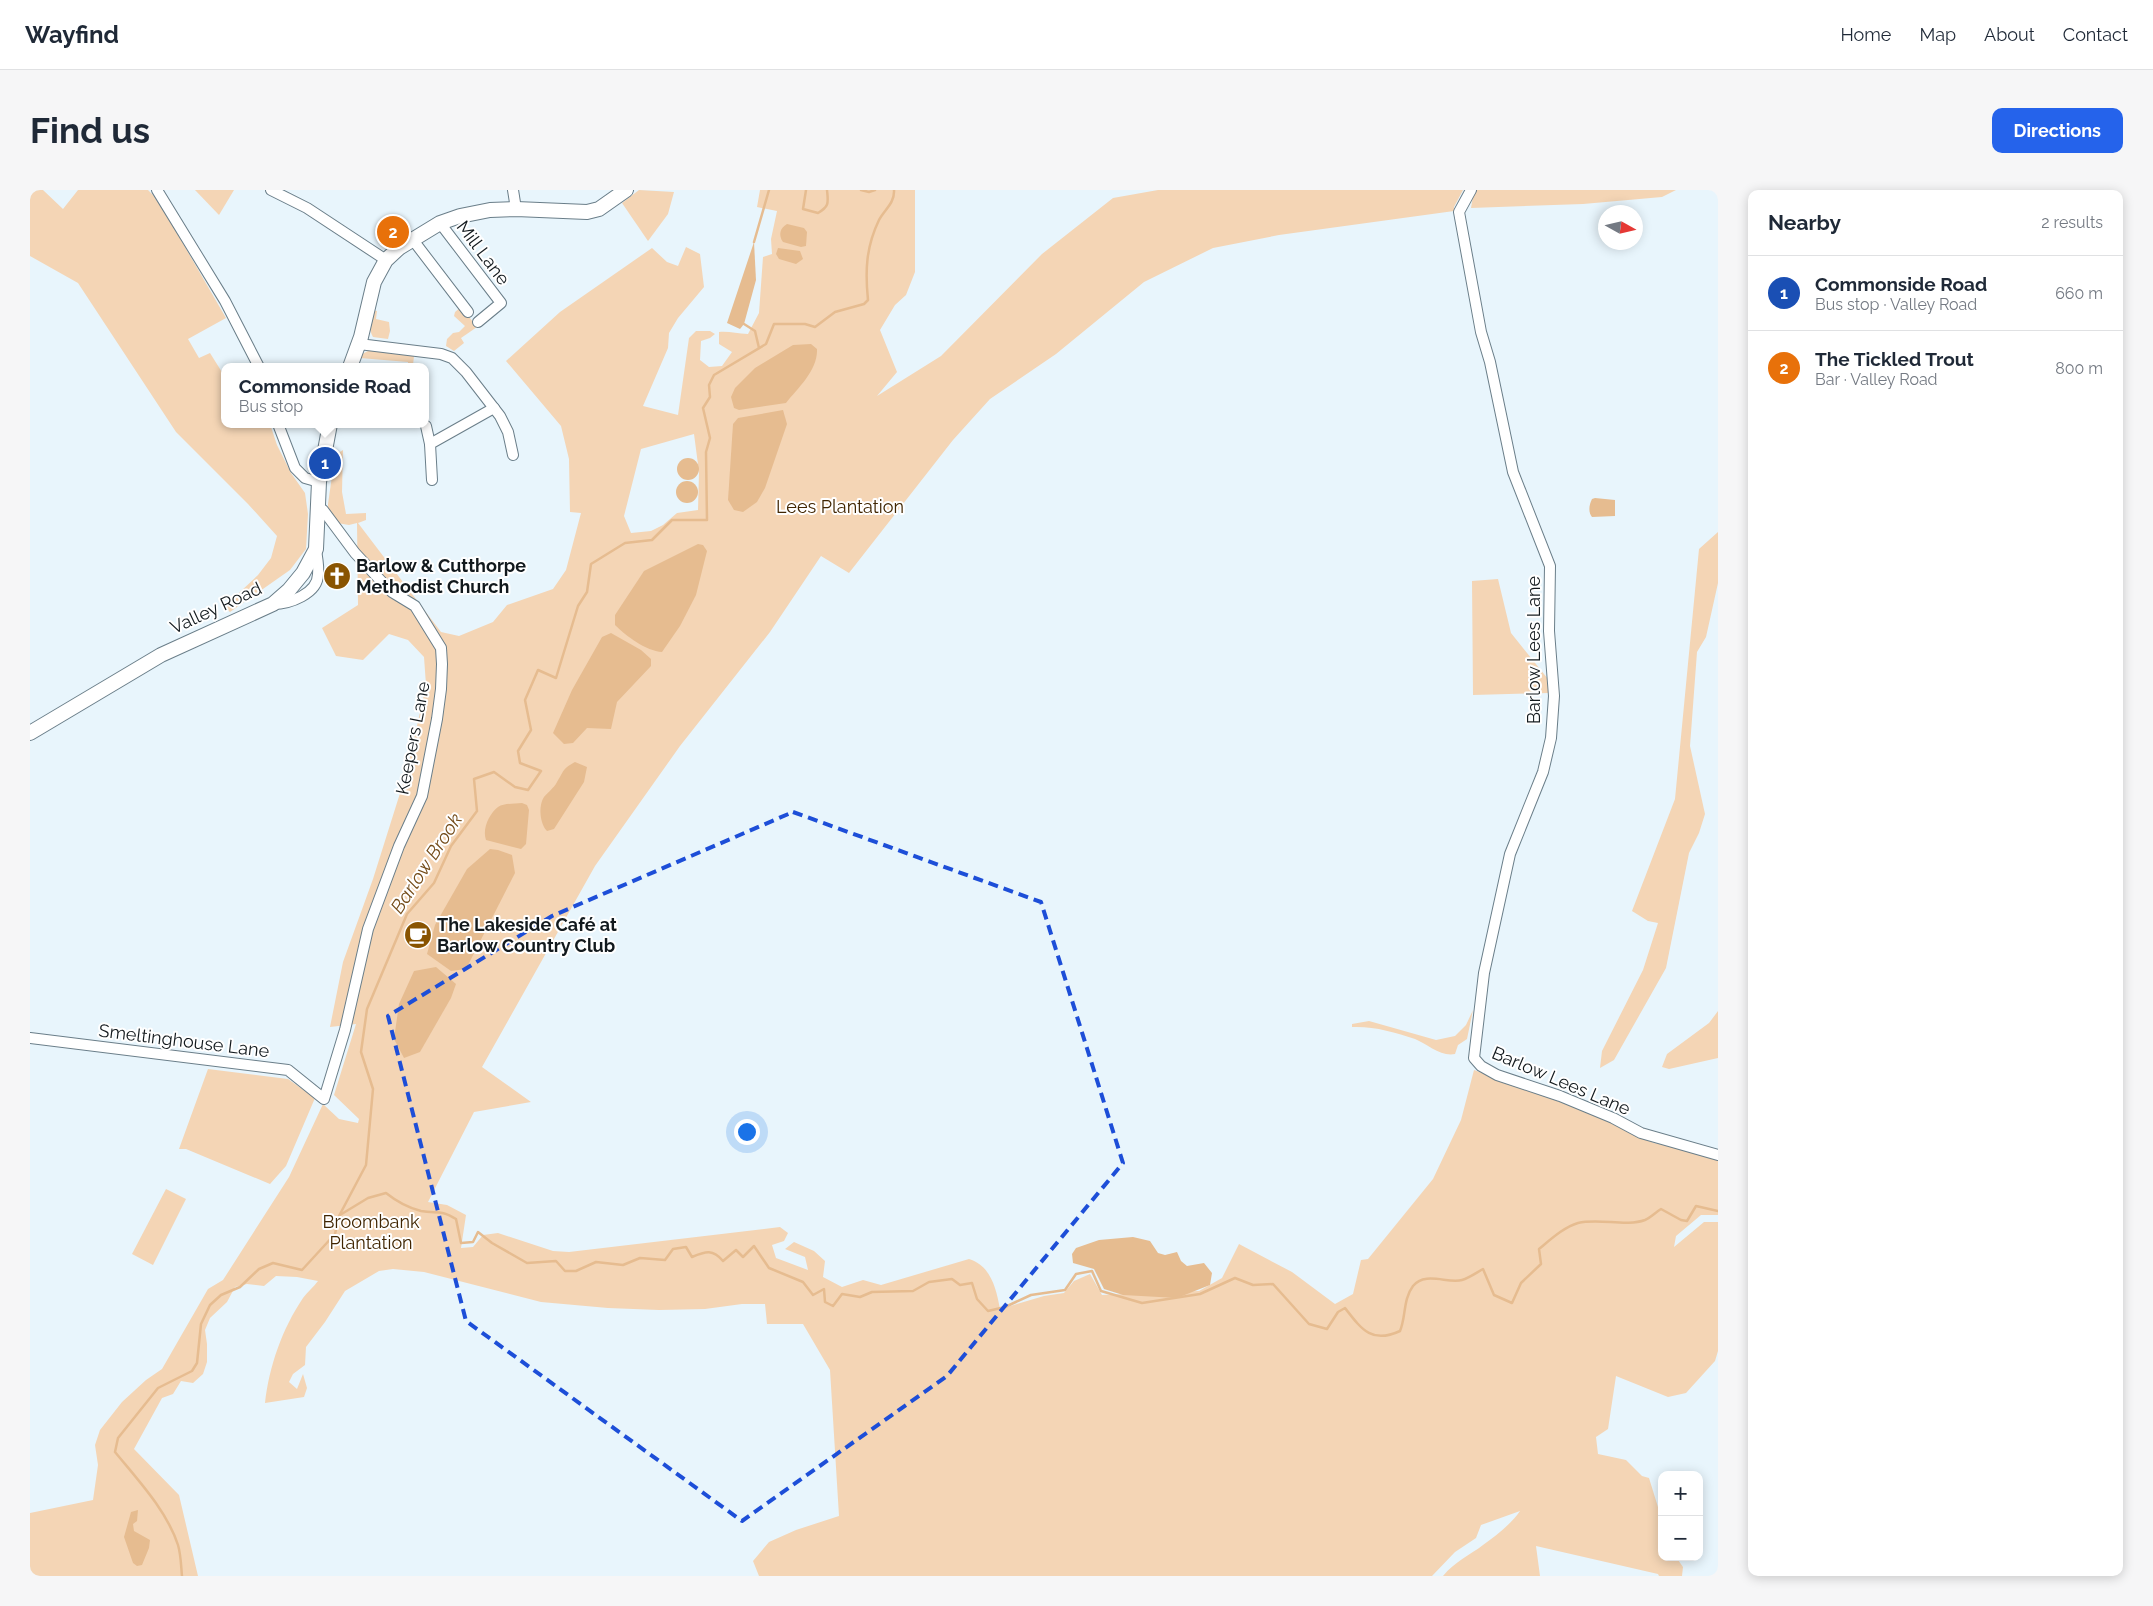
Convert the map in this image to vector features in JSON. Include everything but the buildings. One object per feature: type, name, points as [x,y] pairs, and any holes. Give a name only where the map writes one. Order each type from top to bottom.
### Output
[{"type":"main road","points":[[352,363],[359,344],[374,282],[386,260],[413,240],[440,223],[474,213],[516,209],[587,212],[599,209],[626,190]]},
{"type":"main road","name":"Valley Road","points":[[30,733],[161,655],[273,604],[289,590],[303,573],[316,549],[319,482],[329,428]]},
{"type":"street","points":[[271,190],[307,208],[386,260]]},
{"type":"street","points":[[513,190],[516,209]]},
{"type":"street","name":"Barlow Lees Lane","points":[[1471,190],[1459,212],[1481,332],[1490,362],[1513,472],[1550,566],[1549,631],[1554,696],[1551,738],[1543,772],[1510,854],[1484,973],[1474,1058],[1480,1066],[1497,1075],[1569,1100],[1613,1118],[1641,1133],[1718,1156]]},
{"type":"street","points":[[160,191],[224,301],[257,363]]},
{"type":"street","name":"Mill Lane","points":[[440,223],[500,303],[478,322]]},
{"type":"street","points":[[413,240],[468,312]]},
{"type":"street","points":[[359,344],[440,354],[452,358],[466,372],[494,408],[508,432],[513,455]]},
{"type":"street","points":[[430,444],[494,408]]},
{"type":"street","points":[[280,428],[295,468],[305,478],[319,482]]},
{"type":"street","points":[[426,428],[430,444],[432,480]]},
{"type":"street","name":"Keepers Lane","points":[[317,509],[323,510],[355,553],[383,584],[415,606],[428,623],[441,648],[442,664],[437,719],[422,796],[399,846],[368,928],[346,1030],[324,1099]]},
{"type":"street","name":"Smeltinghouse Lane","points":[[30,1038],[288,1070],[324,1099]]},
{"type":"highlighted area","points":[[793,812],[1041,902],[1123,1163],[947,1376],[742,1521],[466,1321],[388,1016],[552,916]]},
{"type":"green space","points":[[30,190],[43,190],[63,209],[78,190],[148,190],[166,214],[226,318],[188,339],[199,358],[210,353],[221,371],[221,428],[271,428],[277,445],[291,473],[305,493],[308,514],[306,549],[290,570],[230,612],[224,607],[258,575],[271,558],[277,536],[176,432],[78,283],[30,256]]},
{"type":"green space","points":[[195,190],[234,190],[219,215]]},
{"type":"green space","points":[[639,190],[674,192],[668,214],[648,241],[622,203]]},
{"type":"green space","points":[[760,190],[915,190],[915,272],[906,295],[895,305],[880,330],[897,372],[877,396],[941,356],[1042,254],[1113,198],[1158,190],[1463,190],[1454,207],[1454,211],[1279,235],[1213,248],[1144,282],[1056,354],[990,399],[953,440],[849,573],[821,556],[770,632],[680,746],[595,866],[482,1067],[531,1102],[474,1112],[428,1202],[447,1205],[466,1215],[461,1248],[473,1247],[483,1235],[498,1233],[553,1251],[569,1252],[780,1227],[788,1233],[784,1241],[772,1245],[776,1258],[808,1270],[805,1257],[785,1249],[794,1242],[814,1251],[825,1261],[823,1277],[842,1287],[863,1280],[881,1285],[969,1259],[983,1267],[987,1272],[997,1293],[1000,1309],[1044,1296],[1064,1293],[1074,1281],[1090,1274],[1102,1295],[1199,1291],[1222,1278],[1239,1244],[1292,1272],[1335,1304],[1353,1294],[1361,1260],[1368,1259],[1433,1179],[1461,1120],[1474,1070],[1611,1121],[1634,1135],[1654,1143],[1686,1149],[1718,1159],[1718,1215],[1701,1215],[1676,1236],[1674,1247],[1704,1222],[1718,1222],[1718,1351],[1715,1361],[1686,1393],[1668,1397],[1616,1376],[1608,1429],[1596,1437],[1598,1454],[1626,1460],[1642,1476],[1649,1478],[1658,1507],[1658,1561],[1679,1561],[1683,1567],[1682,1576],[1659,1576],[1658,1574],[1536,1546],[1540,1576],[1443,1576],[1457,1563],[1498,1533],[1520,1511],[1481,1525],[1476,1538],[1455,1552],[1432,1576],[759,1576],[753,1561],[769,1542],[796,1530],[839,1516],[830,1370],[803,1324],[767,1324],[765,1304],[742,1304],[705,1309],[659,1310],[541,1302],[424,1272],[393,1269],[379,1271],[345,1291],[306,1347],[305,1365],[293,1374],[289,1382],[297,1389],[303,1374],[307,1388],[304,1397],[265,1403],[273,1362],[283,1335],[303,1298],[318,1281],[276,1276],[264,1286],[247,1284],[235,1287],[227,1302],[210,1318],[205,1330],[207,1362],[203,1374],[193,1383],[181,1381],[173,1394],[162,1398],[134,1449],[179,1495],[198,1576],[30,1576],[30,1513],[93,1500],[98,1465],[95,1445],[100,1430],[122,1402],[146,1380],[162,1369],[208,1289],[223,1280],[289,1177],[323,1104],[339,1119],[358,1123],[359,1119],[334,1095],[356,1024],[330,1027],[343,962],[373,879],[407,771],[426,685],[424,657],[408,640],[389,634],[363,660],[336,656],[322,628],[358,605],[357,523],[349,525],[337,523],[328,508],[335,455],[343,450],[342,492],[346,514],[366,513],[366,520],[358,523],[441,632],[459,636],[493,622],[507,605],[553,589],[566,570],[581,513],[570,512],[569,459],[561,426],[506,361],[560,312],[652,248],[667,262],[678,266],[686,247],[700,254],[704,287],[678,318],[669,333],[668,348],[643,406],[678,415],[689,338],[696,331],[710,331],[715,334],[701,341],[700,360],[709,367],[722,366],[732,352],[719,344],[719,332],[748,334],[759,313],[763,257],[772,254],[771,239],[777,211],[757,207]],"holes":[[[694,434],[699,472],[698,510],[677,513],[663,525],[651,531],[631,533],[624,516],[641,449]]]},
{"type":"green space","points":[[1477,190],[1676,190],[1662,197],[1583,204],[1471,208],[1473,196]]},
{"type":"green space","points":[[461,307],[477,327],[461,338],[464,343],[454,351],[446,346],[447,339],[465,326],[454,316],[455,312]]},
{"type":"green space","points":[[373,310],[377,311],[376,319],[389,322],[390,331],[388,339],[373,337],[371,327]]},
{"type":"green space","points":[[370,350],[414,356],[413,363],[408,363],[360,358],[362,354]]},
{"type":"green space","points":[[1718,532],[1718,583],[1706,637],[1697,652],[1690,746],[1705,814],[1699,833],[1689,853],[1666,968],[1614,1060],[1600,1068],[1602,1051],[1643,970],[1658,923],[1648,921],[1632,911],[1675,799],[1699,549]]},
{"type":"green space","points":[[1498,579],[1511,633],[1548,679],[1548,693],[1473,695],[1472,581]]},
{"type":"green space","points":[[1473,1010],[1467,1039],[1458,1045],[1455,1054],[1439,1052],[1415,1039],[1392,1032],[1368,1027],[1352,1027],[1352,1024],[1369,1021],[1436,1040],[1455,1036],[1466,1025]]},
{"type":"green space","points":[[1718,1011],[1718,1058],[1669,1069],[1662,1067],[1667,1054],[1709,1023]]},
{"type":"green space","points":[[208,1069],[288,1079],[315,1098],[286,1166],[270,1184],[186,1149],[179,1149]]},
{"type":"green space","points":[[166,1189],[186,1199],[153,1265],[132,1254]]},
{"type":"shaded area","points":[[787,224],[804,228],[807,232],[806,246],[801,247],[783,242],[781,232]]},
{"type":"shaded area","points":[[754,242],[756,280],[744,324],[740,329],[727,323]]},
{"type":"shaded area","points":[[778,248],[800,251],[803,259],[796,264],[779,259],[776,254]]},
{"type":"shaded area","points":[[811,344],[817,349],[814,364],[806,378],[786,403],[739,410],[734,408],[731,397],[735,388],[755,368],[793,345]]},
{"type":"shaded area","points":[[783,410],[787,424],[765,488],[757,502],[743,512],[734,510],[728,500],[733,424],[738,418]]},
{"type":"shaded area","points":[[688,458],[698,465],[699,469],[692,479],[688,480],[678,473],[677,469],[684,459]]},
{"type":"shaded area","points":[[687,481],[697,488],[698,492],[691,502],[687,503],[677,496],[676,492],[683,482]]},
{"type":"shaded area","points":[[1592,499],[1615,500],[1615,516],[1592,517],[1590,506]]},
{"type":"shaded area","points":[[698,544],[703,545],[707,551],[696,595],[680,626],[662,652],[649,649],[630,638],[615,625],[615,615],[644,571]]},
{"type":"shaded area","points":[[611,633],[641,650],[651,659],[651,666],[617,702],[611,729],[587,728],[573,743],[564,744],[553,733],[572,690],[602,637]]},
{"type":"shaded area","points":[[575,762],[587,767],[584,782],[554,829],[547,831],[541,820],[540,810],[542,801],[565,769]]},
{"type":"shaded area","points":[[522,803],[527,805],[529,810],[526,844],[521,849],[486,840],[486,827],[489,818],[495,810],[503,805]]},
{"type":"shaded area","points":[[490,849],[512,855],[515,873],[466,969],[451,971],[427,954],[435,925],[467,869]]},
{"type":"shaded area","points":[[436,967],[456,984],[451,998],[420,1052],[404,1058],[394,1039],[399,1004],[414,971]]},
{"type":"shaded area","points":[[1133,1237],[1150,1241],[1158,1253],[1165,1255],[1177,1252],[1181,1261],[1187,1266],[1204,1263],[1212,1273],[1210,1285],[1177,1298],[1123,1295],[1104,1289],[1094,1269],[1073,1263],[1072,1254],[1076,1248],[1099,1240]]},
{"type":"shaded area","points":[[138,1510],[137,1521],[133,1524],[134,1531],[150,1540],[142,1565],[137,1566],[133,1563],[124,1537],[131,1512]]},
{"type":"waterway","points":[[754,242],[769,190]]},
{"type":"waterway","name":"Barlow Brook","points":[[806,190],[803,209],[818,213],[825,208],[827,203],[827,190]]},
{"type":"waterway","name":"Barlow Brook","points":[[861,190],[869,192],[875,190]]},
{"type":"waterway","name":"Barlow Brook","points":[[182,1576],[179,1549],[173,1532],[151,1496],[115,1452],[118,1438],[158,1388],[192,1371],[197,1363],[201,1324],[210,1305],[221,1295],[240,1287],[259,1269],[273,1263],[302,1270],[335,1234],[339,1216],[366,1165],[373,1089],[361,1052],[367,1009],[407,914],[434,883],[451,846],[477,811],[474,779],[494,772],[515,787],[528,790],[541,771],[520,763],[518,751],[531,730],[525,700],[538,670],[556,678],[578,606],[587,592],[591,564],[625,543],[652,540],[672,520],[707,520],[706,452],[710,438],[703,408],[710,397],[709,385],[714,375],[766,344],[774,324],[805,324],[815,327],[835,312],[864,304],[868,300],[867,269],[871,240],[881,216],[893,199],[894,190]]},
{"type":"waterway","points":[[744,324],[755,331],[759,348]]},
{"type":"waterway","points":[[340,1215],[368,1198],[386,1193],[412,1208],[442,1213],[456,1219],[461,1243],[473,1242],[478,1232],[492,1243],[527,1263],[556,1261],[565,1271],[576,1271],[596,1262],[623,1265],[640,1258],[665,1260],[673,1249],[686,1247],[692,1257],[709,1252],[716,1254],[723,1261],[736,1250],[743,1257],[754,1246],[769,1268],[803,1282],[813,1295],[824,1289],[825,1302],[833,1306],[842,1294],[860,1297],[872,1292],[913,1291],[929,1282],[952,1279],[960,1285],[972,1283],[977,1299],[988,1311],[1005,1307],[1031,1295],[1065,1290],[1076,1274],[1092,1271],[1101,1291],[1142,1303],[1200,1294],[1235,1278],[1253,1285],[1273,1284],[1309,1324],[1327,1329],[1338,1312],[1345,1308],[1368,1333],[1382,1336],[1400,1331],[1410,1291],[1413,1286],[1424,1279],[1462,1280],[1483,1269],[1494,1295],[1512,1303],[1521,1283],[1541,1264],[1539,1249],[1568,1227],[1578,1223],[1595,1221],[1638,1222],[1647,1219],[1661,1209],[1681,1220],[1687,1221],[1696,1206],[1718,1211]]},
{"type":"place","name":"The Tickled Trout","points":[[393,232]]},
{"type":"place","name":"Commonside Road","points":[[325,463]]},
{"type":"place","name":"Barlow & Cutthorpe Methodist Church","points":[[337,576]]},
{"type":"place","name":"The Lakeside Café at Barlow Country Club","points":[[418,935]]},
{"type":"park label","name":"Lees Plantation","points":[[840,507]]},
{"type":"park label","name":"Broombank Plantation","points":[[371,1232]]}]
